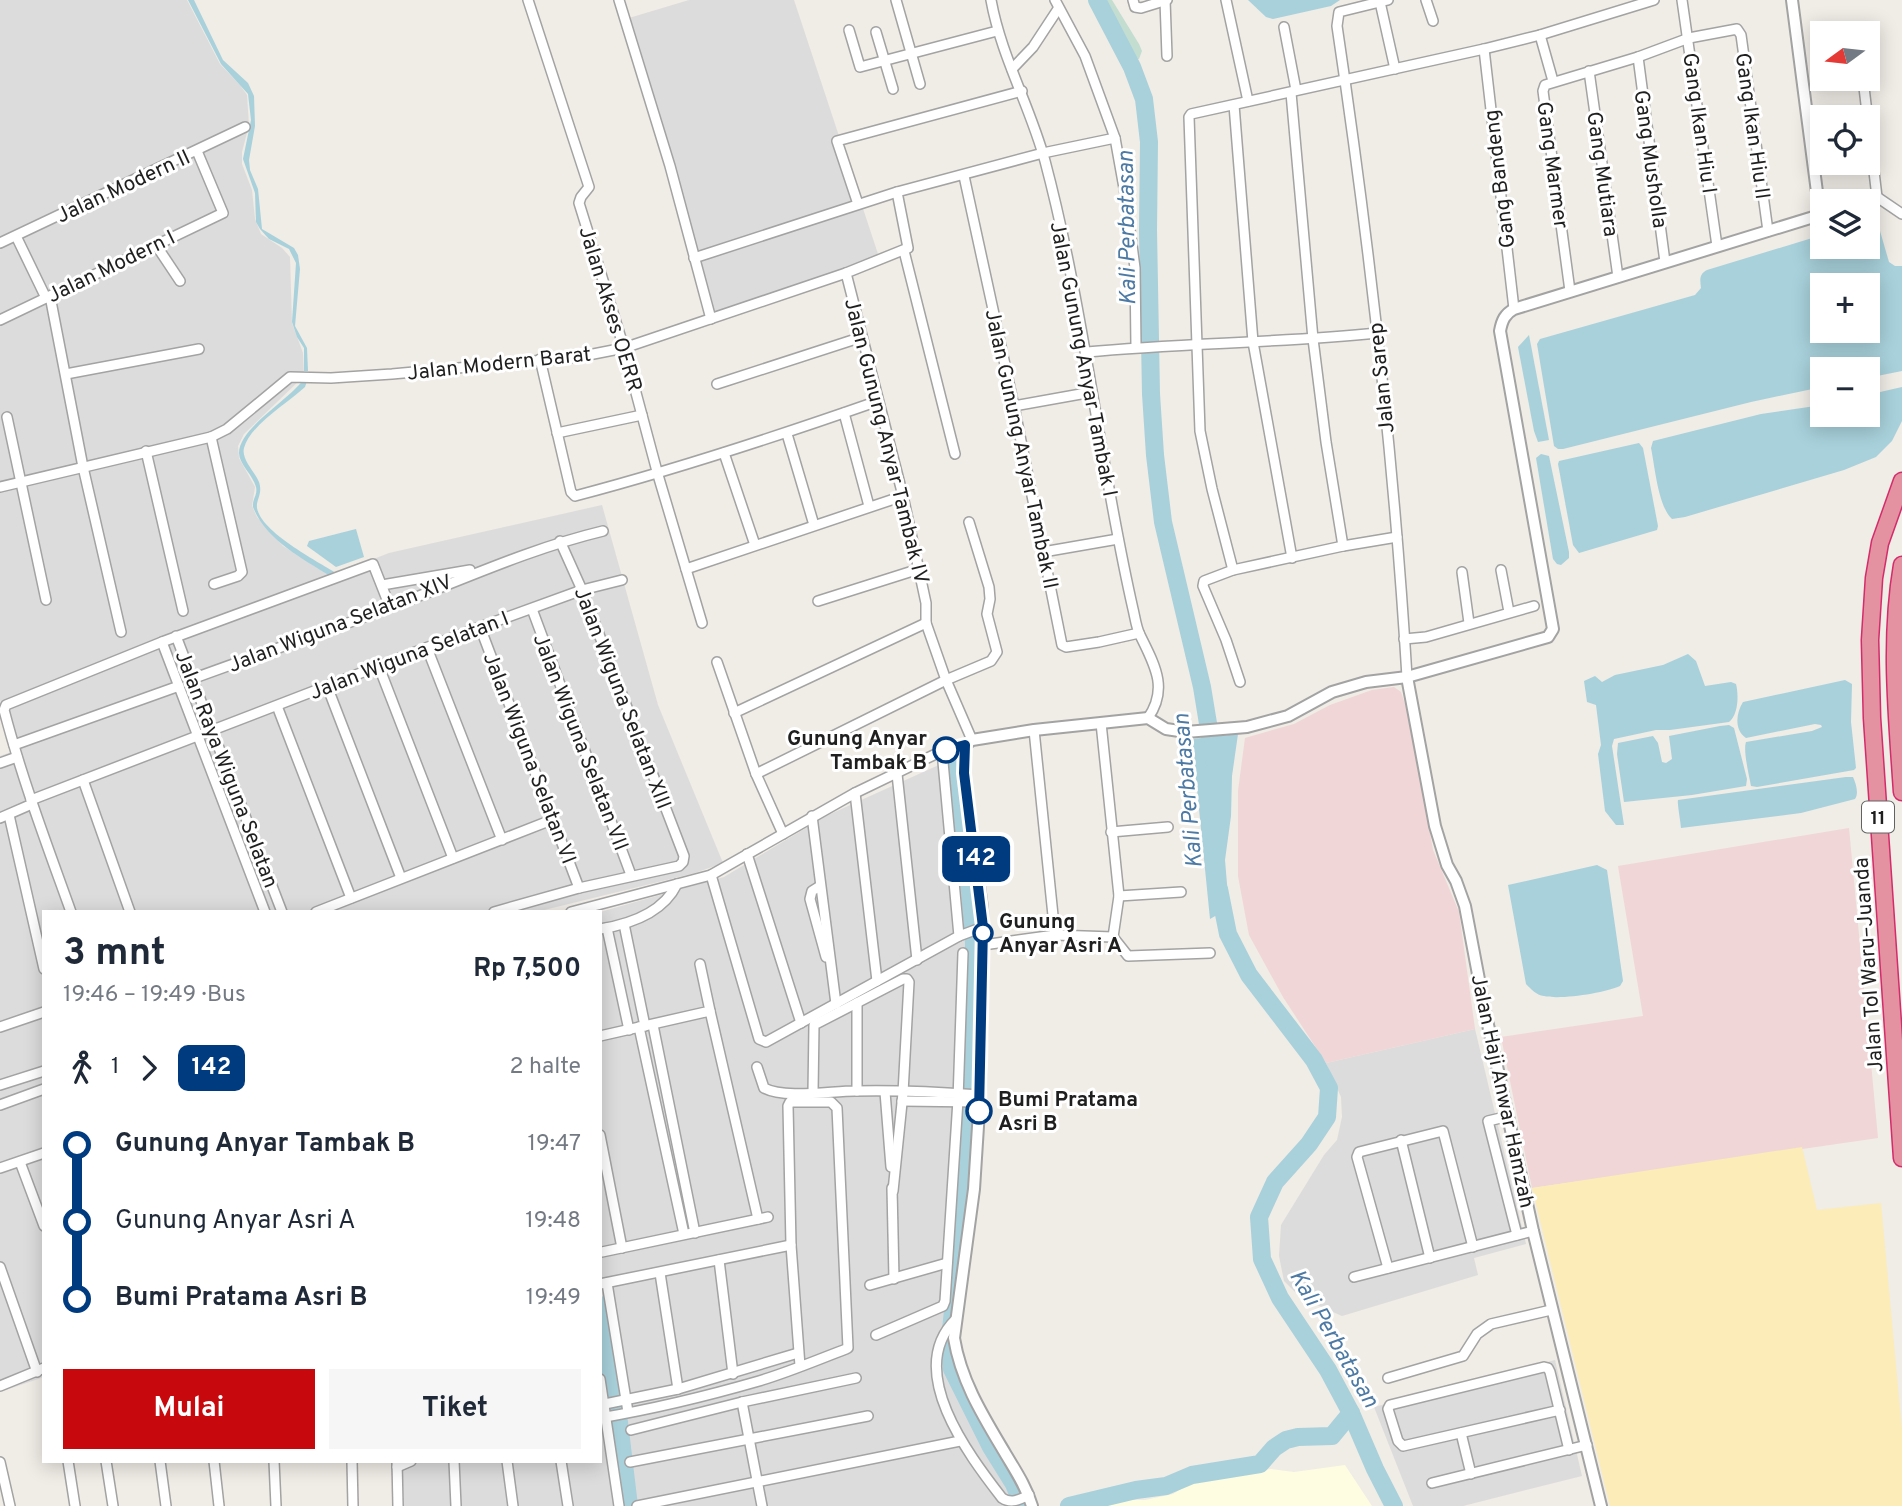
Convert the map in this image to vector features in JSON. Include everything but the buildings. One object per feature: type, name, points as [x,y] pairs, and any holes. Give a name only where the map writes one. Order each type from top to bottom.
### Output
[{"type":"highway","name":"Jalan Tol Waru–Juanda","points":[[1902,481],[1880,543],[1874,578],[1870,640],[1872,718],[1902,1158]]},
{"type":"highway","name":"11","points":[[1902,565],[1896,599],[1894,673],[1902,792]]},
{"type":"street","name":"Jalan Akses OERR","points":[[528,0],[589,187],[579,203],[624,348],[657,475],[702,623]]},
{"type":"street","points":[[619,0],[670,166],[710,320]]},
{"type":"street","points":[[896,0],[920,84]]},
{"type":"street","name":"Jalan Gunung Anyar Tambak I","points":[[990,0],[997,31],[1044,157],[1087,352],[1118,539],[1139,633],[1158,680],[1159,694],[1155,708],[1148,718]]},
{"type":"street","points":[[1133,0],[1138,8],[1166,0],[1167,56]]},
{"type":"street","points":[[1226,0],[1247,97]]},
{"type":"street","points":[[1426,0],[1433,21]]},
{"type":"street","points":[[1233,570],[1200,430],[1189,117],[1194,112],[1234,105],[1247,97],[1293,92],[1394,65],[1484,49],[1540,35],[1654,0]]},
{"type":"street","name":"Gang Ikan Hiu I","points":[[1682,0],[1717,246]]},
{"type":"street","points":[[1793,0],[1818,189]]},
{"type":"street","points":[[1384,1],[1394,65]]},
{"type":"street","name":"Jalan Sarep","points":[[1384,1],[1339,12],[1337,26],[1377,332],[1404,639],[1408,653],[1407,677]]},
{"type":"street","points":[[1012,69],[1033,47],[1057,4]]},
{"type":"street","points":[[1057,4],[1085,56],[1115,138],[1135,268],[1138,347]]},
{"type":"street","points":[[1284,27],[1292,78],[1313,339],[1343,546]]},
{"type":"street","name":"Gang Ikan Hiu II","points":[[1689,38],[1737,29],[1741,34],[1768,231]]},
{"type":"street","points":[[849,30],[860,67],[997,31]]},
{"type":"street","points":[[876,32],[893,89]]},
{"type":"street","points":[[1540,35],[1552,78]]},
{"type":"street","name":"Gang Marmer","points":[[1570,292],[1543,91],[1545,85],[1552,78],[1638,57],[1689,38]]},
{"type":"street","name":"Gang Bandeng","points":[[1484,49],[1514,309]]},
{"type":"street","name":"Gang Musholla","points":[[1638,57],[1665,262]]},
{"type":"street","name":"Gang Mutiara","points":[[1589,71],[1618,277]]},
{"type":"street","points":[[858,204],[837,141],[1021,91]]},
{"type":"street","points":[[1864,91],[1876,189]]},
{"type":"street","points":[[1234,105],[1253,342],[1292,558]]},
{"type":"street","name":"Jalan Modern II","points":[[0,243],[245,127]]},
{"type":"street","points":[[694,258],[897,192],[1115,138]]},
{"type":"street","name":"Jalan Modern I","points":[[0,320],[223,213],[197,151]]},
{"type":"street","name":"Jalan Gunung Anyar Tambak II","points":[[964,176],[1064,647],[1139,633]]},
{"type":"street","points":[[897,192],[908,243],[908,248],[904,251],[955,454]]},
{"type":"street","points":[[1880,199],[1902,214]]},
{"type":"street","points":[[579,910],[711,874],[855,793],[942,751],[968,743],[1034,730],[1148,718],[1166,729],[1186,732],[1247,726],[1289,716],[1332,692],[1366,682],[1407,677],[1548,637],[1553,628],[1500,331],[1507,313],[1810,218]]},
{"type":"street","points":[[16,236],[48,297],[121,632]]},
{"type":"street","points":[[156,245],[180,281]]},
{"type":"street","name":"Jalan Gunung Anyar Tambak IV","points":[[904,251],[882,257],[846,273],[904,496],[926,604],[926,623],[968,743]]},
{"type":"street","name":"Jalan Modern Barat","points":[[0,487],[211,437],[227,429],[286,379],[392,374],[578,357],[624,348],[846,273]]},
{"type":"street","points":[[1087,352],[1313,339],[1377,332]]},
{"type":"street","points":[[716,384],[862,337]]},
{"type":"street","points":[[66,374],[198,349]]},
{"type":"street","points":[[540,359],[571,492],[575,496],[657,475],[787,434],[878,401]]},
{"type":"street","points":[[1014,406],[1093,392]]},
{"type":"street","points":[[844,412],[869,506]]},
{"type":"street","points":[[558,433],[642,415]]},
{"type":"street","points":[[7,417],[46,600]]},
{"type":"street","points":[[787,434],[814,525]]},
{"type":"street","points":[[211,437],[242,572],[238,576],[214,584]]},
{"type":"street","points":[[146,452],[183,611]]},
{"type":"street","points":[[724,453],[755,545]]},
{"type":"street","points":[[686,569],[904,496]]},
{"type":"street","points":[[756,774],[946,680],[991,661],[997,652],[988,614],[989,587],[969,522]]},
{"type":"street","name":"Jalan Wiguna Selatan XIV","points":[[192,679],[390,607],[487,567],[560,541],[603,531]]},
{"type":"street","points":[[1240,682],[1203,586],[1206,580],[1233,570],[1397,537]]},
{"type":"street","points":[[1042,552],[1118,539]]},
{"type":"street","name":"Jalan Wiguna Selatan XIII","points":[[560,541],[582,590],[684,856],[679,866],[631,875]]},
{"type":"street","points":[[176,636],[373,564],[390,607]]},
{"type":"street","name":"Jalan Wiguna Selatan XIV","points":[[382,585],[487,567]]},
{"type":"street","points":[[818,601],[919,569]]},
{"type":"street","points":[[1501,570],[1509,612]]},
{"type":"street","points":[[1462,572],[1469,623]]},
{"type":"street","name":"Jalan Wiguna Selatan I","points":[[5,817],[31,802],[83,780],[480,627],[582,590],[622,580]]},
{"type":"street","points":[[1404,639],[1423,639],[1469,623],[1534,606]]},
{"type":"street","name":"Jalan Wiguna Selatan VII","points":[[531,609],[631,875]]},
{"type":"street","points":[[734,713],[926,623]]},
{"type":"street","name":"Jalan Wiguna Selatan VI","points":[[480,627],[579,888]]},
{"type":"street","name":"Jalan Raya Wiguna Selatan","points":[[264,910],[162,642],[176,636],[281,910]]},
{"type":"street","points":[[1408,653],[1423,639]]},
{"type":"street","points":[[70,910],[31,802],[14,746],[6,705],[162,642]]},
{"type":"street","points":[[427,648],[502,840]]},
{"type":"street","points":[[717,662],[756,774],[783,834]]},
{"type":"street","points":[[379,667],[453,858]]},
{"type":"street","name":"Jalan Haji Anwar Hamzah","points":[[1407,677],[1435,826],[1447,865],[1465,906],[1533,1231],[1601,1506]]},
{"type":"street","points":[[14,746],[179,685]]},
{"type":"street","points":[[327,686],[401,878]]},
{"type":"street","points":[[277,706],[351,898]]},
{"type":"street","points":[[1101,723],[1119,896],[1113,937],[1128,956],[1210,953]]},
{"type":"street","points":[[1034,730],[1055,935]]},
{"type":"street","points":[[876,1335],[943,1306],[969,1098],[984,945],[979,928],[964,773],[968,743]]},
{"type":"street","points":[[942,751],[961,935]]},
{"type":"street","points":[[0,763],[17,757]]},
{"type":"street","points":[[897,774],[917,960]]},
{"type":"street","points":[[83,780],[129,910]]},
{"type":"street","points":[[855,793],[877,981]]},
{"type":"street","points":[[812,816],[836,1004]]},
{"type":"street","points":[[5,817],[42,961]]},
{"type":"street","points":[[321,910],[554,818]]},
{"type":"street","points":[[1111,832],[1168,827]]},
{"type":"street","points":[[747,854],[801,1023]]},
{"type":"street","points":[[711,874],[759,1039],[766,1042],[961,935],[979,928]]},
{"type":"street","points":[[501,910],[631,875]]},
{"type":"street","points":[[629,1030],[603,929],[643,917],[662,906],[671,897],[677,884]]},
{"type":"street","points":[[1119,896],[1181,892]]},
{"type":"street","points":[[624,924],[695,1233]]},
{"type":"street","points":[[984,945],[1055,935],[1113,937]]},
{"type":"street","points":[[955,1320],[941,1336],[936,1377],[960,1441],[1002,1498],[1007,1502],[1025,1500],[966,1382],[957,1359],[954,1338],[974,1189],[963,953]]},
{"type":"street","points":[[602,1252],[763,1218],[700,964]]},
{"type":"street","points":[[813,1092],[814,1025],[904,979],[909,982],[902,1097],[892,1191]]},
{"type":"street","points":[[857,1003],[857,1091]]},
{"type":"street","points":[[602,1036],[710,1011]]},
{"type":"street","points":[[0,1026],[42,1013]]},
{"type":"street","points":[[646,1026],[684,1234]]},
{"type":"street","points":[[757,1067],[764,1088],[768,1091],[857,1091],[885,1092],[902,1097],[969,1098]]},
{"type":"street","points":[[0,1086],[42,1071]]},
{"type":"street","points":[[0,1105],[42,1090]]},
{"type":"street","points":[[885,1092],[892,1191],[894,1279]]},
{"type":"street","points":[[606,1417],[749,1384],[800,1366],[846,1349],[849,1345],[838,1108],[831,1102],[788,1104],[791,1245],[800,1366]]},
{"type":"street","points":[[1509,1116],[1488,1121],[1517,1235]]},
{"type":"street","points":[[1388,1268],[1357,1157],[1359,1152],[1401,1140],[1443,1131],[1473,1247]]},
{"type":"street","points":[[1401,1140],[1430,1258]]},
{"type":"street","points":[[602,1145],[622,1248]]},
{"type":"street","points":[[0,1168],[42,1154]]},
{"type":"street","points":[[20,1162],[42,1221]]},
{"type":"street","points":[[1354,1277],[1533,1231]]},
{"type":"street","points":[[626,1413],[603,1284],[791,1245]]},
{"type":"street","points":[[719,1260],[733,1374]]},
{"type":"street","points":[[870,1285],[947,1263]]},
{"type":"street","points":[[0,1267],[40,1370],[0,1386]]},
{"type":"street","points":[[660,1273],[678,1389]]},
{"type":"street","points":[[1388,1378],[1462,1356],[1477,1334],[1491,1324],[1551,1310]]},
{"type":"street","points":[[619,1506],[604,1404],[678,1389],[798,1353]]},
{"type":"street","points":[[1560,1410],[1420,1444],[1400,1445],[1388,1407],[1444,1390],[1544,1367],[1550,1372],[1560,1410],[1569,1450]]},
{"type":"street","points":[[631,1430],[742,1402],[856,1378]]},
{"type":"street","points":[[742,1402],[762,1506]]},
{"type":"street","points":[[630,1462],[868,1416]]},
{"type":"street","points":[[1461,1433],[1471,1474]]},
{"type":"street","points":[[637,1506],[960,1441]]},
{"type":"street","points":[[1432,1483],[1587,1446]]},
{"type":"street","points":[[0,1462],[10,1506]]},
{"type":"street","points":[[68,1463],[75,1506]]},
{"type":"street","points":[[106,1463],[113,1506]]},
{"type":"street","points":[[160,1463],[166,1506]]},
{"type":"street","points":[[214,1463],[219,1506]]},
{"type":"street","points":[[274,1463],[276,1506]]},
{"type":"street","points":[[352,1463],[353,1506]]},
{"type":"street","points":[[454,1463],[456,1506]]},
{"type":"street","points":[[507,1463],[513,1506]]},
{"type":"street","points":[[561,1463],[568,1506]]},
{"type":"street","points":[[397,1464],[398,1506]]},
{"type":"shaded area","points":[[0,0],[187,0],[220,64],[247,95],[249,125],[242,152],[242,164],[252,190],[255,219],[261,234],[290,257],[292,323],[303,353],[304,376],[244,434],[238,446],[239,458],[255,487],[252,506],[257,517],[283,546],[330,576],[389,553],[602,505],[658,705],[723,863],[695,873],[544,910],[42,910],[42,1378],[0,1392],[0,756],[14,751],[0,700]]},
{"type":"shaded area","points":[[689,0],[794,0],[881,263],[710,318],[674,170],[676,167],[629,18]]},
{"type":"shaded area","points":[[1100,0],[1112,0],[1139,44],[1142,51],[1139,59],[1130,58],[1122,36]]},
{"type":"shaded area","points":[[1394,687],[1401,692],[1408,713],[1433,850],[1459,912],[1475,1029],[1326,1063],[1283,997],[1249,935],[1238,876],[1238,791],[1245,738],[1294,724],[1330,705],[1372,690]]},
{"type":"shaded area","points":[[952,759],[973,934],[965,1188],[948,1347],[949,1367],[955,1384],[1021,1506],[404,1506],[402,1463],[602,1463],[602,911],[724,877],[826,816]]},
{"type":"shaded area","points":[[1849,828],[1878,1138],[1532,1188],[1501,1037],[1643,1016],[1618,866]]},
{"type":"shaded area","points":[[1475,1029],[1526,1244],[1474,1258],[1478,1275],[1342,1316],[1301,1298],[1284,1281],[1279,1256],[1281,1225],[1324,1155],[1337,1140],[1342,1117],[1341,1097],[1326,1063]]},
{"type":"shaded area","points":[[1555,1360],[1582,1476],[1463,1506],[1413,1506],[1374,1407]]},
{"type":"shaded area","points":[[1345,1465],[1372,1506],[1087,1506],[1101,1500],[1145,1500],[1173,1494],[1195,1480],[1271,1469],[1294,1472]]},
{"type":"sand","points":[[1802,1147],[1817,1210],[1881,1203],[1902,1430],[1902,1506],[1610,1506],[1532,1188]]},
{"type":"water","points":[[188,0],[194,0],[223,60],[248,83],[254,96],[255,126],[249,160],[250,170],[258,189],[262,229],[294,248],[298,255],[300,269],[295,326],[307,348],[308,371],[304,371],[304,348],[292,322],[296,263],[289,249],[269,239],[256,222],[255,193],[243,159],[251,120],[248,94],[221,64]]},
{"type":"water","points":[[1248,0],[1340,0],[1331,6],[1273,19],[1266,17]]},
{"type":"water","points":[[1880,231],[1889,262],[1902,266],[1902,371],[1880,375],[1880,357],[1810,357],[1810,390],[1563,449],[1554,446],[1537,344],[1540,339],[1695,295],[1701,288],[1701,275],[1707,270],[1810,239],[1810,259],[1880,259]]},
{"type":"water","points":[[1529,335],[1549,440],[1538,442],[1518,347]]},
{"type":"water","points":[[303,380],[307,381],[305,387],[254,431],[244,452],[246,461],[259,482],[257,508],[261,517],[268,527],[291,545],[336,573],[330,576],[276,539],[259,519],[253,507],[256,487],[239,453],[247,434]]},
{"type":"water","points":[[1902,387],[1902,421],[1892,441],[1876,457],[1844,470],[1685,517],[1672,519],[1667,513],[1658,486],[1651,448],[1653,441],[1761,414],[1810,407],[1810,427],[1880,427],[1880,392]]},
{"type":"water","points":[[1639,443],[1643,448],[1657,530],[1579,553],[1573,545],[1559,461]]},
{"type":"water","points":[[1541,454],[1549,456],[1569,552],[1569,558],[1561,565],[1553,559],[1536,458]]},
{"type":"water","points":[[356,529],[364,557],[336,567],[307,546],[309,541]]},
{"type":"water","points":[[1688,654],[1696,661],[1705,686],[1731,682],[1736,684],[1734,715],[1729,722],[1656,730],[1614,739],[1612,746],[1624,825],[1616,825],[1605,811],[1598,754],[1601,745],[1596,705],[1587,702],[1584,681],[1595,676],[1602,682],[1615,675],[1663,665]]},
{"type":"water","points":[[1845,680],[1852,684],[1851,722],[1856,768],[1751,786],[1746,742],[1822,727],[1815,724],[1746,738],[1739,731],[1737,721],[1743,702]]},
{"type":"water","points":[[1729,725],[1734,728],[1747,779],[1746,786],[1624,802],[1617,754],[1618,743],[1653,736],[1658,743],[1662,762],[1666,763],[1672,759],[1669,736]]},
{"type":"water","name":"Kali Perbatasan","points":[[1238,734],[1225,860],[1229,908],[1210,919],[1192,739]]},
{"type":"water","points":[[1853,777],[1857,791],[1855,799],[1801,813],[1681,828],[1678,800]]},
{"type":"water","points":[[1597,865],[1607,870],[1623,981],[1613,989],[1582,995],[1551,997],[1534,992],[1526,984],[1508,885]]},
{"type":"waterway","name":"Kali Perbatasan","points":[[1097,0],[1132,67],[1144,99],[1149,142],[1151,394],[1155,455],[1163,522],[1202,687],[1214,760]]},
{"type":"waterway","points":[[950,753],[970,890],[974,943],[970,1107],[964,1207],[950,1339],[952,1369],[991,1447],[1014,1484],[1023,1506]]},
{"type":"waterway","name":"Kali Perbatasan","points":[[1219,889],[1228,934],[1249,975],[1314,1060],[1329,1088],[1327,1117],[1309,1144],[1275,1182],[1259,1217],[1262,1259],[1280,1298],[1328,1370],[1351,1413],[1394,1506]]},
{"type":"waterway","points":[[602,1317],[629,1506]]},
{"type":"waterway","points":[[1069,1506],[1136,1490],[1166,1486],[1192,1475],[1260,1464],[1274,1448],[1286,1440],[1332,1436],[1351,1413]]},
{"type":"bus line","name":"142","points":[[946,750],[965,745],[964,773],[982,908],[984,945],[979,1111]]},
{"type":"place","name":"Gunung Anyar Tambak B","points":[[946,750]]},
{"type":"place","name":"Gunung Anyar Asri A","points":[[983,933]]},
{"type":"place","name":"Bumi Pratama Asri B","points":[[979,1111]]}]
